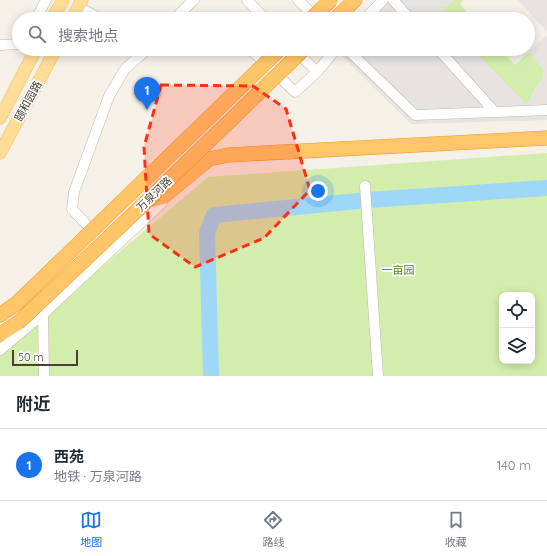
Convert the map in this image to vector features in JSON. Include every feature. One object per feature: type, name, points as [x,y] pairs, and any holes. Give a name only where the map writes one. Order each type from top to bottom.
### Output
[{"type":"highway","points":[[318,12],[331,0]]},
{"type":"highway","points":[[343,12],[355,0]]},
{"type":"highway","name":"万泉河路","points":[[0,315],[17,303],[273,56]]},
{"type":"highway","name":"万泉河路","points":[[0,334],[18,323],[297,56]]},
{"type":"highway","points":[[147,201],[163,197],[209,159],[228,155],[547,138]]},
{"type":"main road","points":[[56,12],[62,0]]},
{"type":"main road","points":[[76,12],[80,3]]},
{"type":"main road","name":"颐和园路","points":[[0,118],[32,56]]},
{"type":"main road","name":"颐和园路","points":[[0,153],[52,56]]},
{"type":"street","points":[[40,12],[46,0]]},
{"type":"street","points":[[181,12],[194,0]]},
{"type":"street","points":[[246,0],[258,12]]},
{"type":"street","points":[[298,0],[310,12]]},
{"type":"street","points":[[372,12],[383,0]]},
{"type":"street","points":[[393,0],[404,12]]},
{"type":"street","points":[[80,3],[92,12]]},
{"type":"street","points":[[0,45],[12,44]]},
{"type":"street","points":[[114,248],[85,223],[72,208],[74,192],[109,96],[125,69],[139,56]]},
{"type":"street","points":[[258,56],[295,92],[317,72],[330,56]]},
{"type":"street","points":[[301,56],[317,72]]},
{"type":"street","points":[[354,56],[415,114],[547,110]]},
{"type":"street","points":[[444,56],[494,111]]},
{"type":"street","points":[[365,186],[378,376]]},
{"type":"street","points":[[0,350],[42,314],[162,203]]},
{"type":"street","points":[[42,314],[44,376]]},
{"type":"highlighted area","points":[[161,85],[253,86],[286,109],[310,190],[264,238],[195,267],[149,234],[144,147]]},
{"type":"green space","points":[[453,0],[464,0],[460,4],[467,12],[441,12]]},
{"type":"green space","points":[[479,56],[507,56],[515,65],[525,56],[532,56],[544,70],[543,78],[526,105]]},
{"type":"green space","name":"一亩园","points":[[547,153],[547,376],[0,376],[0,353],[208,177]]},
{"type":"shaded area","points":[[389,0],[453,0],[441,12],[377,12]]},
{"type":"shaded area","points":[[518,0],[547,0],[547,32],[535,19],[535,12],[529,12]]},
{"type":"shaded area","points":[[547,35],[547,120],[411,124],[342,56],[479,56],[526,104],[543,78],[544,70],[532,56],[535,56],[535,46]]},
{"type":"waterway","points":[[211,376],[207,233],[214,215],[368,200],[547,188]]},
{"type":"place","name":"西苑","points":[[147,110]]}]
